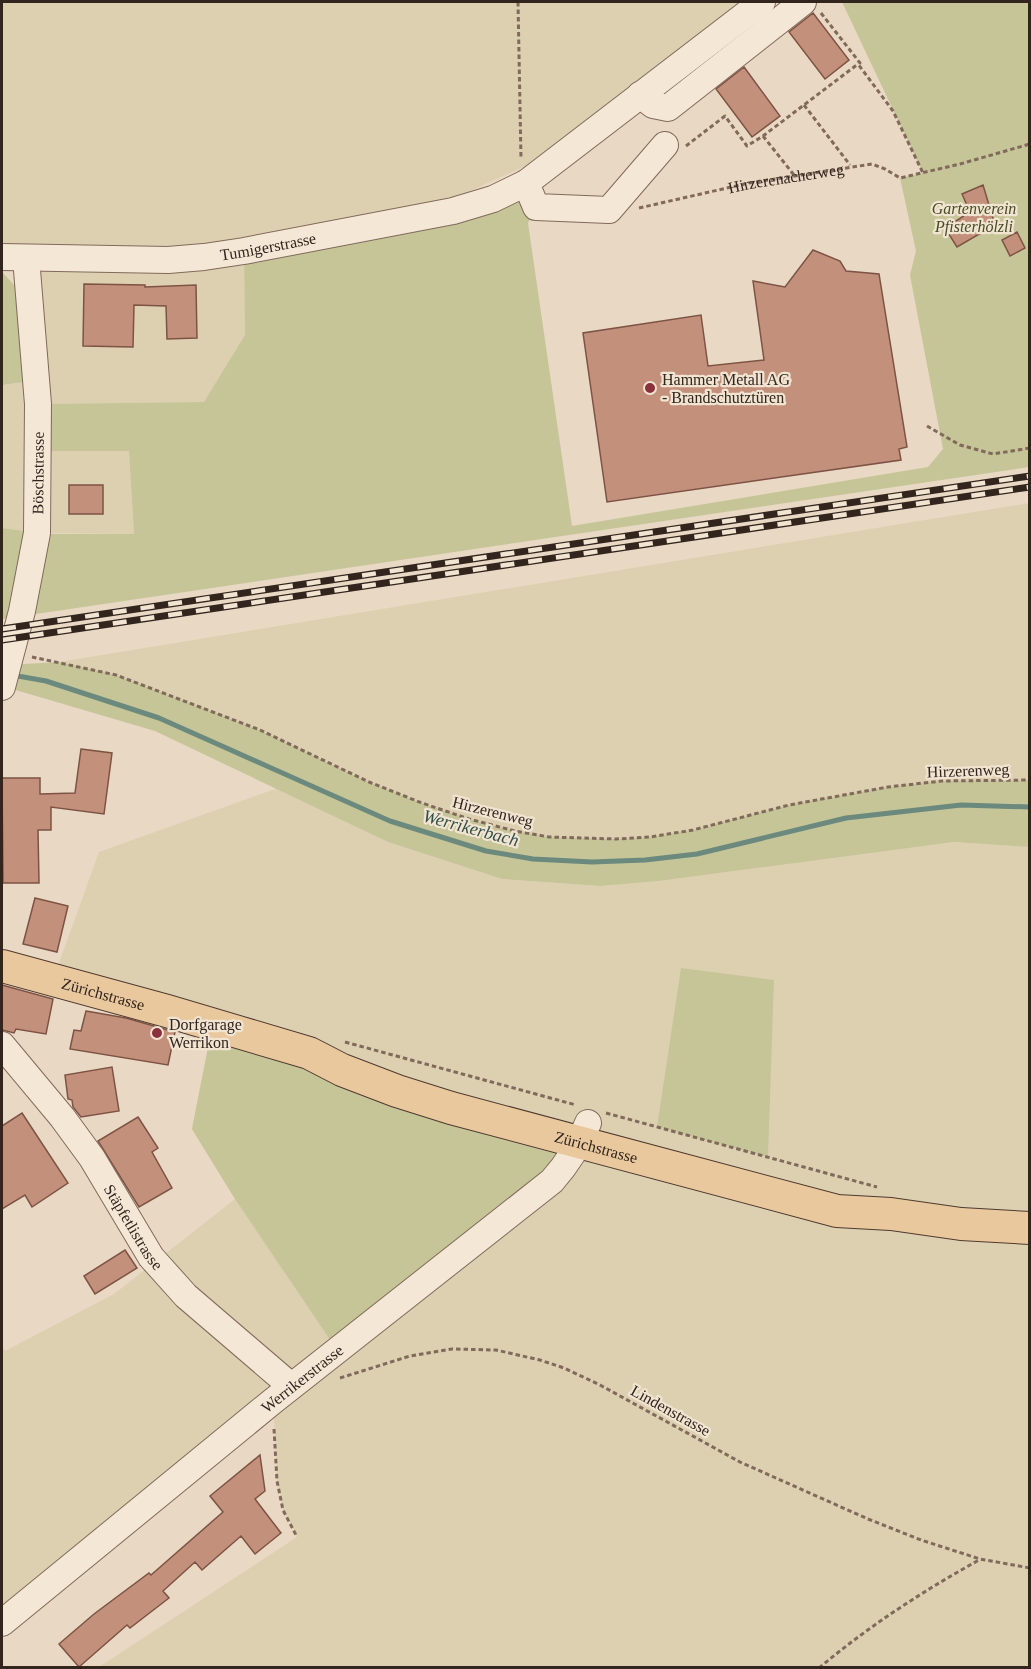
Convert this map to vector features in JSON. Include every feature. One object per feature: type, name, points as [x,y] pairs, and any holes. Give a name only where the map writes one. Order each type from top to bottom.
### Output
[{"type":"main road","name":"Zürichstrasse","points":[[2,966],[167,1011],[323,1046],[333,1053],[588,1121],[840,1194],[885,1201],[961,1224],[1029,1228]]},
{"type":"street","name":"Tumigerstrasse","points":[[14,257],[168,260],[204,257],[453,211],[493,199],[526,183],[762,2]]},
{"type":"street","points":[[640,95],[653,105],[668,108],[811,6]]},
{"type":"street","points":[[526,183],[536,207],[609,210],[665,145]]},
{"type":"street","name":"Böschstrasse","points":[[5,673],[22,611],[37,534],[38,404],[14,257]]},
{"type":"street","name":"Stäpfetlistrasse","points":[[2,1045],[62,1117],[92,1158],[151,1257],[186,1296],[282,1393]]},
{"type":"street","name":"Werrikerstrasse","points":[[2,1623],[282,1393],[552,1180],[573,1156],[588,1121]]},
{"type":"path","points":[[518,2],[521,156],[526,183]]},
{"type":"path","points":[[811,6],[860,63],[858,64],[893,111],[923,173]]},
{"type":"path","points":[[665,145],[683,148],[725,116],[747,146],[858,64]]},
{"type":"path","points":[[804,105],[851,166]]},
{"type":"path","points":[[763,136],[794,175]]},
{"type":"path","name":"Hirzerenacherweg","points":[[609,210],[629,211],[749,183],[851,166],[872,164],[900,178],[1029,144]]},
{"type":"path","points":[[927,426],[960,445],[993,454],[1029,448]]},
{"type":"path","name":"Hirzerenweg","points":[[5,673],[25,656],[116,675],[260,730],[369,782],[422,803],[469,819],[549,837],[616,839],[650,837],[693,830],[789,806],[888,787],[942,782],[1029,780]]},
{"type":"path","points":[[323,1046],[588,1121],[885,1201]]},
{"type":"path","name":"Lindenstrasse","points":[[340,1378],[410,1356],[452,1349],[496,1350],[540,1360],[600,1384],[740,1462],[868,1519],[921,1540],[980,1559],[1029,1568]]},
{"type":"path","points":[[282,1393],[277,1480],[283,1510],[297,1537]]},
{"type":"path","points":[[819,1668],[876,1623],[980,1559]]},
{"type":"shaded area","points":[[2,2],[739,2],[546,157],[452,199],[199,249],[2,249]]},
{"type":"shaded area","points":[[244,251],[245,335],[205,402],[38,404],[38,451],[129,451],[134,534],[37,533],[2,528],[2,385],[36,381],[26,258]]},
{"type":"shaded area","points":[[1029,503],[1029,780],[1001,779],[650,837],[616,839],[549,837],[469,819],[422,803],[369,782],[260,730],[222,715],[116,675],[59,662]]},
{"type":"shaded area","points":[[278,788],[388,842],[502,879],[601,886],[659,881],[954,842],[1029,847],[1029,1667],[99,1667],[297,1537],[283,1510],[277,1481],[273,1401],[2,1623],[2,1345],[5,1351],[114,1294],[235,1199],[192,1129],[213,1022],[56,980],[59,963],[99,852]]},
{"type":"green space","name":"Gartenverein Pfisterhölzli","points":[[842,2],[1029,2],[1029,467],[2,619],[2,528],[47,534],[134,534],[129,451],[38,451],[38,404],[204,402],[245,335],[244,251],[526,183],[536,207],[528,223],[572,526],[928,467],[943,449],[910,275],[916,251],[900,178],[923,173]]},
{"type":"green space","points":[[2,272],[19,290],[32,381],[2,385]]},
{"type":"green space","points":[[59,662],[116,675],[260,730],[369,782],[422,803],[515,831],[549,837],[616,839],[650,837],[693,830],[789,805],[888,787],[942,781],[1029,780],[1029,847],[954,842],[659,881],[601,886],[502,879],[388,842],[155,731],[2,686],[7,665]]},
{"type":"green space","points":[[681,968],[774,980],[768,1157],[657,1127]]},
{"type":"green space","points":[[213,1022],[580,1144],[337,1350],[235,1199],[192,1129]]},
{"type":"building","points":[[813,13],[849,60],[825,79],[789,32]]},
{"type":"building","points":[[744,67],[780,116],[752,137],[716,89]]},
{"type":"building","points":[[983,185],[995,225],[957,247],[945,228],[970,212],[962,194]]},
{"type":"building","points":[[1017,232],[1025,248],[1010,256],[1002,240]]},
{"type":"building","points":[[813,250],[840,261],[846,271],[879,274],[907,447],[899,449],[901,460],[607,502],[583,333],[701,315],[708,366],[764,360],[753,281],[785,287]]},
{"type":"building","points":[[84,284],[145,285],[145,287],[196,285],[197,338],[167,339],[166,306],[134,305],[133,347],[83,346]]},
{"type":"building","points":[[69,485],[103,485],[103,514],[69,514]]},
{"type":"building","points":[[81,749],[112,753],[104,814],[51,807],[51,830],[38,830],[39,883],[3,883],[2,778],[40,778],[40,794],[75,793]]},
{"type":"building","points":[[35,898],[68,906],[57,952],[23,944]]},
{"type":"building","points":[[2,985],[53,999],[46,1034],[16,1029],[14,1033],[2,1030]]},
{"type":"building","points":[[86,1011],[126,1018],[175,1032],[168,1065],[70,1049],[74,1030],[81,1031]]},
{"type":"building","points":[[112,1067],[119,1111],[81,1117],[73,1107],[72,1100],[68,1099],[65,1075]]},
{"type":"building","points":[[22,1113],[68,1183],[32,1207],[25,1195],[2,1209],[2,1126]]},
{"type":"building","points":[[138,1117],[158,1148],[152,1152],[172,1188],[139,1207],[98,1141]]},
{"type":"building","points":[[125,1250],[137,1268],[95,1294],[84,1276]]},
{"type":"building","points":[[260,1455],[265,1491],[255,1499],[281,1533],[255,1554],[241,1536],[202,1570],[195,1562],[163,1591],[169,1598],[130,1628],[127,1625],[79,1667],[59,1644],[94,1614],[149,1573],[151,1575],[223,1512],[210,1496]]},
{"type":"waterway","name":"Werrikerbach","points":[[12,675],[46,681],[159,718],[390,821],[486,851],[533,859],[592,862],[645,860],[697,854],[846,818],[961,805],[1030,807]]},
{"type":"railway","points":[[2,629],[1030,476]]},
{"type":"railway","points":[[2,640],[1030,487]]},
{"type":"place","name":"Hammer Metall AG - Brandschutztüren","points":[[650,388]]},
{"type":"place","name":"Dorfgarage Werrikon","points":[[157,1033]]}]
